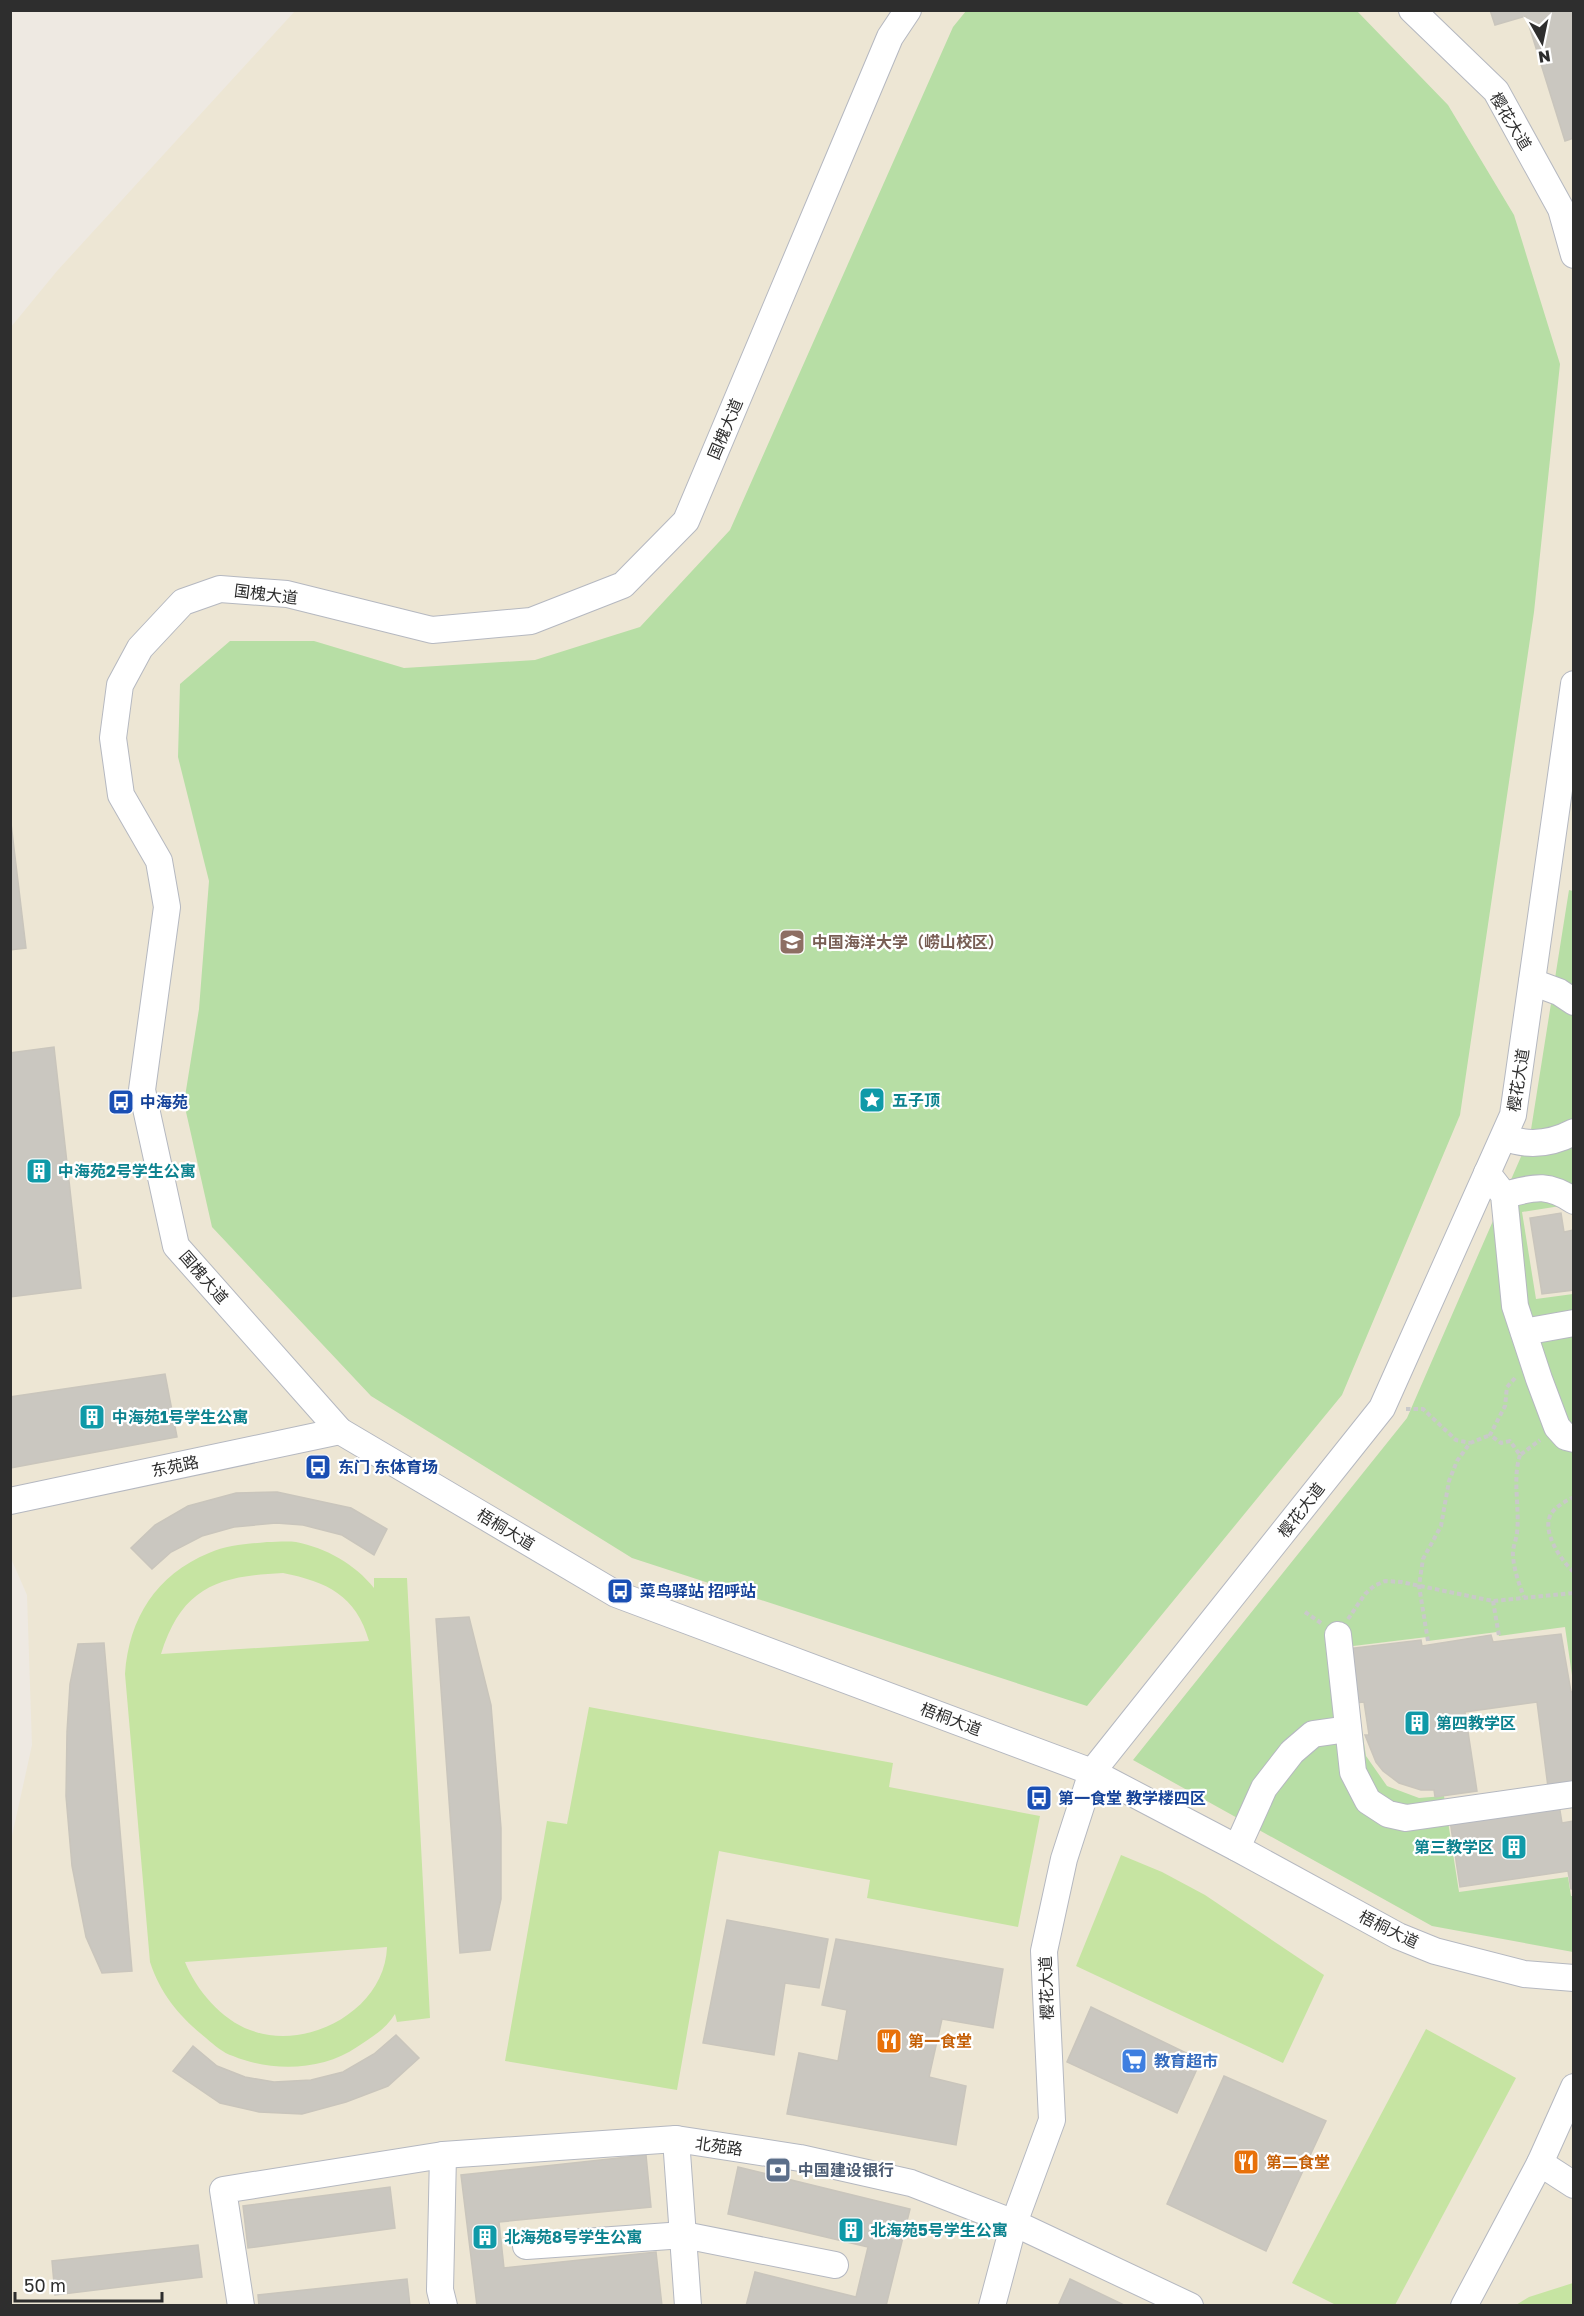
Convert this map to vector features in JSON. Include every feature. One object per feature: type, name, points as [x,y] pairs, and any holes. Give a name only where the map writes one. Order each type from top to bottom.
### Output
[{"type":"lane","name":"国槐大道","points":[[340,1431],[176,1245],[142,1090],[166,907],[159,861],[121,795],[113,738],[120,685],[140,648],[183,602],[219,589],[287,594],[432,630],[531,621],[623,585],[686,521],[890,38],[908,10]]},
{"type":"lane","name":"樱花大道","points":[[1412,10],[1496,91],[1561,209],[1574,255]]},
{"type":"lane","name":"樱花大道","points":[[992,2306],[1014,2223],[1052,2120],[1044,1951],[1064,1859],[1092,1772],[1382,1408],[1514,1115],[1574,684]]},
{"type":"lane","points":[[1532,982],[1559,992],[1574,1002]]},
{"type":"lane","points":[[1504,1137],[1519,1143],[1545,1143],[1574,1132]]},
{"type":"lane","points":[[1487,1173],[1504,1195],[1515,1306],[1533,1362],[1565,1433]]},
{"type":"lane","points":[[1504,1195],[1533,1187],[1563,1194],[1574,1201]]},
{"type":"lane","points":[[1524,1332],[1574,1323]]},
{"type":"lane","name":"东苑路","points":[[10,1500],[340,1431]]},
{"type":"lane","name":"梧桐大道","points":[[340,1431],[616,1594],[1092,1772],[1398,1936],[1426,1947],[1524,1974],[1574,1978]]},
{"type":"lane","points":[[1338,1635],[1353,1772],[1368,1801],[1388,1814],[1406,1818],[1574,1794]]},
{"type":"lane","points":[[1237,1848],[1264,1788],[1292,1752],[1313,1734],[1348,1729]]},
{"type":"lane","points":[[1464,2306],[1540,2163],[1574,2087]]},
{"type":"lane","points":[[676,2139],[688,2306]]},
{"type":"lane","name":"北苑路","points":[[241,2306],[223,2190],[443,2155],[676,2139],[800,2158],[911,2183],[1014,2223],[1190,2306]]},
{"type":"lane","points":[[443,2155],[440,2290],[444,2306]]},
{"type":"lane","points":[[1540,2163],[1574,2185]]},
{"type":"lane","points":[[526,2246],[684,2235],[835,2265]]},
{"type":"path","points":[[1428,1641],[1419,1586],[1423,1559],[1441,1526],[1449,1481],[1457,1461],[1470,1443],[1490,1435],[1505,1406],[1508,1387],[1520,1371],[1533,1362]]},
{"type":"path","points":[[1382,1408],[1423,1409],[1456,1440],[1470,1443]]},
{"type":"path","points":[[1524,1597],[1512,1554],[1517,1533],[1519,1490],[1515,1470],[1520,1455],[1565,1433]]},
{"type":"path","points":[[1490,1435],[1501,1443],[1510,1441],[1520,1455]]},
{"type":"path","points":[[1574,1497],[1551,1514],[1548,1529],[1567,1566],[1574,1572]]},
{"type":"path","points":[[1305,1612],[1338,1635],[1365,1594],[1374,1586],[1385,1581],[1401,1582],[1493,1601],[1574,1593]]},
{"type":"path","points":[[1493,1601],[1498,1636]]},
{"type":"shaded area","name":"中国海洋大学（崂山校区）","points":[[295,11],[1573,11],[1573,2305],[11,2306],[10,1845],[32,1745],[27,1595],[10,1556],[11,327],[57,271]]},
{"type":"green space","points":[[966,11],[1357,11],[1448,105],[1514,215],[1560,364],[1534,612],[1460,1115],[1342,1395],[1087,1706],[632,1558],[371,1396],[212,1227],[184,1103],[199,1009],[209,881],[178,757],[180,684],[230,641],[314,641],[404,668],[535,660],[640,627],[730,530],[953,27]]},
{"type":"green space","points":[[1569,890],[1573,891],[1573,1204],[1522,1212],[1536,1299],[1573,1294],[1573,1682],[1565,1627],[1499,1636],[1497,1632],[1428,1641],[1427,1637],[1345,1647],[1366,1756],[1387,1786],[1419,1798],[1444,1796],[1459,1892],[1568,1877],[1571,1896],[1573,1896],[1573,1952],[1432,1926],[1133,1760],[1407,1418],[1530,1136]]},
{"type":"green space","points":[[296,1542],[318,1548],[349,1564],[374,1588],[374,1578],[407,1578],[430,2018],[397,2022],[395,2014],[378,2032],[357,2047],[343,2055],[313,2065],[280,2067],[264,2065],[222,2051],[172,2005],[154,1974],[150,1962],[125,1674],[132,1635],[149,1601],[174,1573],[190,1562],[216,1550],[260,1543]],"holes":[[[283,1573],[313,1581],[338,1593],[356,1612],[369,1641],[161,1654],[180,1614],[192,1600],[206,1590],[221,1582],[239,1578]],[[387,1947],[383,1970],[373,1990],[358,2007],[318,2030],[295,2035],[272,2035],[250,2030],[230,2019],[203,1993],[185,1962]]]},
{"type":"green space","points":[[589,1707],[893,1763],[889,1787],[1040,1816],[1018,1927],[867,1898],[870,1880],[719,1851],[677,2090],[505,2061],[547,1821],[567,1824]]},
{"type":"green space","points":[[1121,1855],[1162,1872],[1205,1895],[1324,1975],[1283,2063],[1076,1966]]},
{"type":"green space","points":[[1426,2029],[1516,2078],[1395,2305],[1336,2305],[1292,2283]]},
{"type":"green space","points":[[1573,2283],[1573,2305],[1516,2305],[1529,2297]]},
{"type":"building","points":[[1490,10],[1574,10],[1574,138],[1565,141],[1526,16],[1495,25]]},
{"type":"building","points":[[10,815],[26,948],[10,950]]},
{"type":"building","name":"中海苑2号学生公寓","points":[[54,1047],[81,1288],[10,1297],[10,1053]]},
{"type":"building","points":[[1561,1213],[1564,1232],[1574,1230],[1574,1290],[1542,1294],[1530,1218]]},
{"type":"building","name":"中海苑1号学生公寓","points":[[165,1374],[177,1437],[10,1468],[10,1397]]},
{"type":"building","points":[[277,1492],[351,1508],[387,1529],[374,1555],[342,1535],[303,1525],[276,1523],[234,1527],[202,1536],[171,1552],[152,1569],[131,1548],[155,1525],[188,1506],[236,1493]]},
{"type":"building","points":[[469,1617],[491,1705],[501,1828],[501,1899],[490,1950],[460,1953],[436,1619]]},
{"type":"building","name":"第四教学区","points":[[1561,1634],[1571,1692],[1574,1691],[1574,1784],[1548,1787],[1537,1702],[1465,1712],[1477,1791],[1435,1797],[1434,1790],[1421,1790],[1399,1783],[1383,1771],[1376,1762],[1365,1735],[1369,1735],[1364,1702],[1355,1703],[1347,1649],[1421,1640],[1422,1646],[1491,1635],[1493,1642]]},
{"type":"building","points":[[104,1643],[132,1971],[102,1973],[86,1937],[72,1866],[66,1796],[70,1684],[78,1644]]},
{"type":"building","name":"第三教学区","points":[[1558,1798],[1562,1823],[1574,1821],[1574,1889],[1571,1889],[1568,1871],[1460,1887],[1449,1814]]},
{"type":"building","points":[[727,1920],[828,1939],[819,1988],[785,1983],[774,2055],[703,2043]]},
{"type":"building","name":"第一食堂","points":[[836,1939],[1003,1969],[993,2028],[942,2019],[929,2077],[966,2086],[956,2145],[787,2114],[799,2053],[838,2061],[847,2010],[822,2005]]},
{"type":"building","name":"教育超市","points":[[1091,2007],[1201,2060],[1177,2113],[1067,2062]]},
{"type":"building","points":[[396,2035],[419,2058],[388,2086],[346,2102],[302,2114],[259,2112],[220,2103],[173,2071],[193,2046],[217,2066],[245,2077],[274,2082],[311,2080],[343,2072],[374,2054]]},
{"type":"building","name":"第二食堂","points":[[1224,2076],[1326,2121],[1266,2251],[1167,2204]]},
{"type":"building","name":"北海苑8号学生公寓","points":[[646,2155],[651,2207],[499,2222],[504,2268],[656,2252],[662,2306],[477,2306],[461,2175]]},
{"type":"building","name":"北海苑5号学生公寓","points":[[738,2167],[910,2209],[886,2306],[746,2306],[755,2272],[856,2297],[868,2247],[728,2214]]},
{"type":"building","points":[[390,2187],[395,2228],[248,2248],[243,2206]]},
{"type":"building","points":[[198,2245],[202,2277],[55,2295],[52,2261]]},
{"type":"building","points":[[407,2279],[410,2306],[259,2306],[258,2295]]},
{"type":"building","points":[[1070,2279],[1126,2306],[1058,2306]]},
{"type":"place","name":"中国海洋大学（崂山校区）","points":[[792,942]]},
{"type":"place","name":"五子顶","points":[[872,1100]]},
{"type":"place","name":"中海苑","points":[[121,1102]]},
{"type":"place","name":"中海苑2号学生公寓","points":[[39,1171]]},
{"type":"place","name":"中海苑1号学生公寓","points":[[92,1417]]},
{"type":"place","name":"东门 东体育场","points":[[318,1467]]},
{"type":"place","name":"菜鸟驿站 招呼站","points":[[620,1591]]},
{"type":"place","name":"第四教学区","points":[[1417,1723]]},
{"type":"place","name":"第一食堂 教学楼四区","points":[[1039,1798]]},
{"type":"place","name":"第三教学区","points":[[1514,1847]]},
{"type":"place","name":"第一食堂","points":[[889,2041]]},
{"type":"place","name":"教育超市","points":[[1134,2061]]},
{"type":"place","name":"第二食堂","points":[[1246,2162]]},
{"type":"place","name":"中国建设银行","points":[[778,2170]]},
{"type":"place","name":"北海苑5号学生公寓","points":[[851,2230]]},
{"type":"place","name":"北海苑8号学生公寓","points":[[485,2237]]}]
